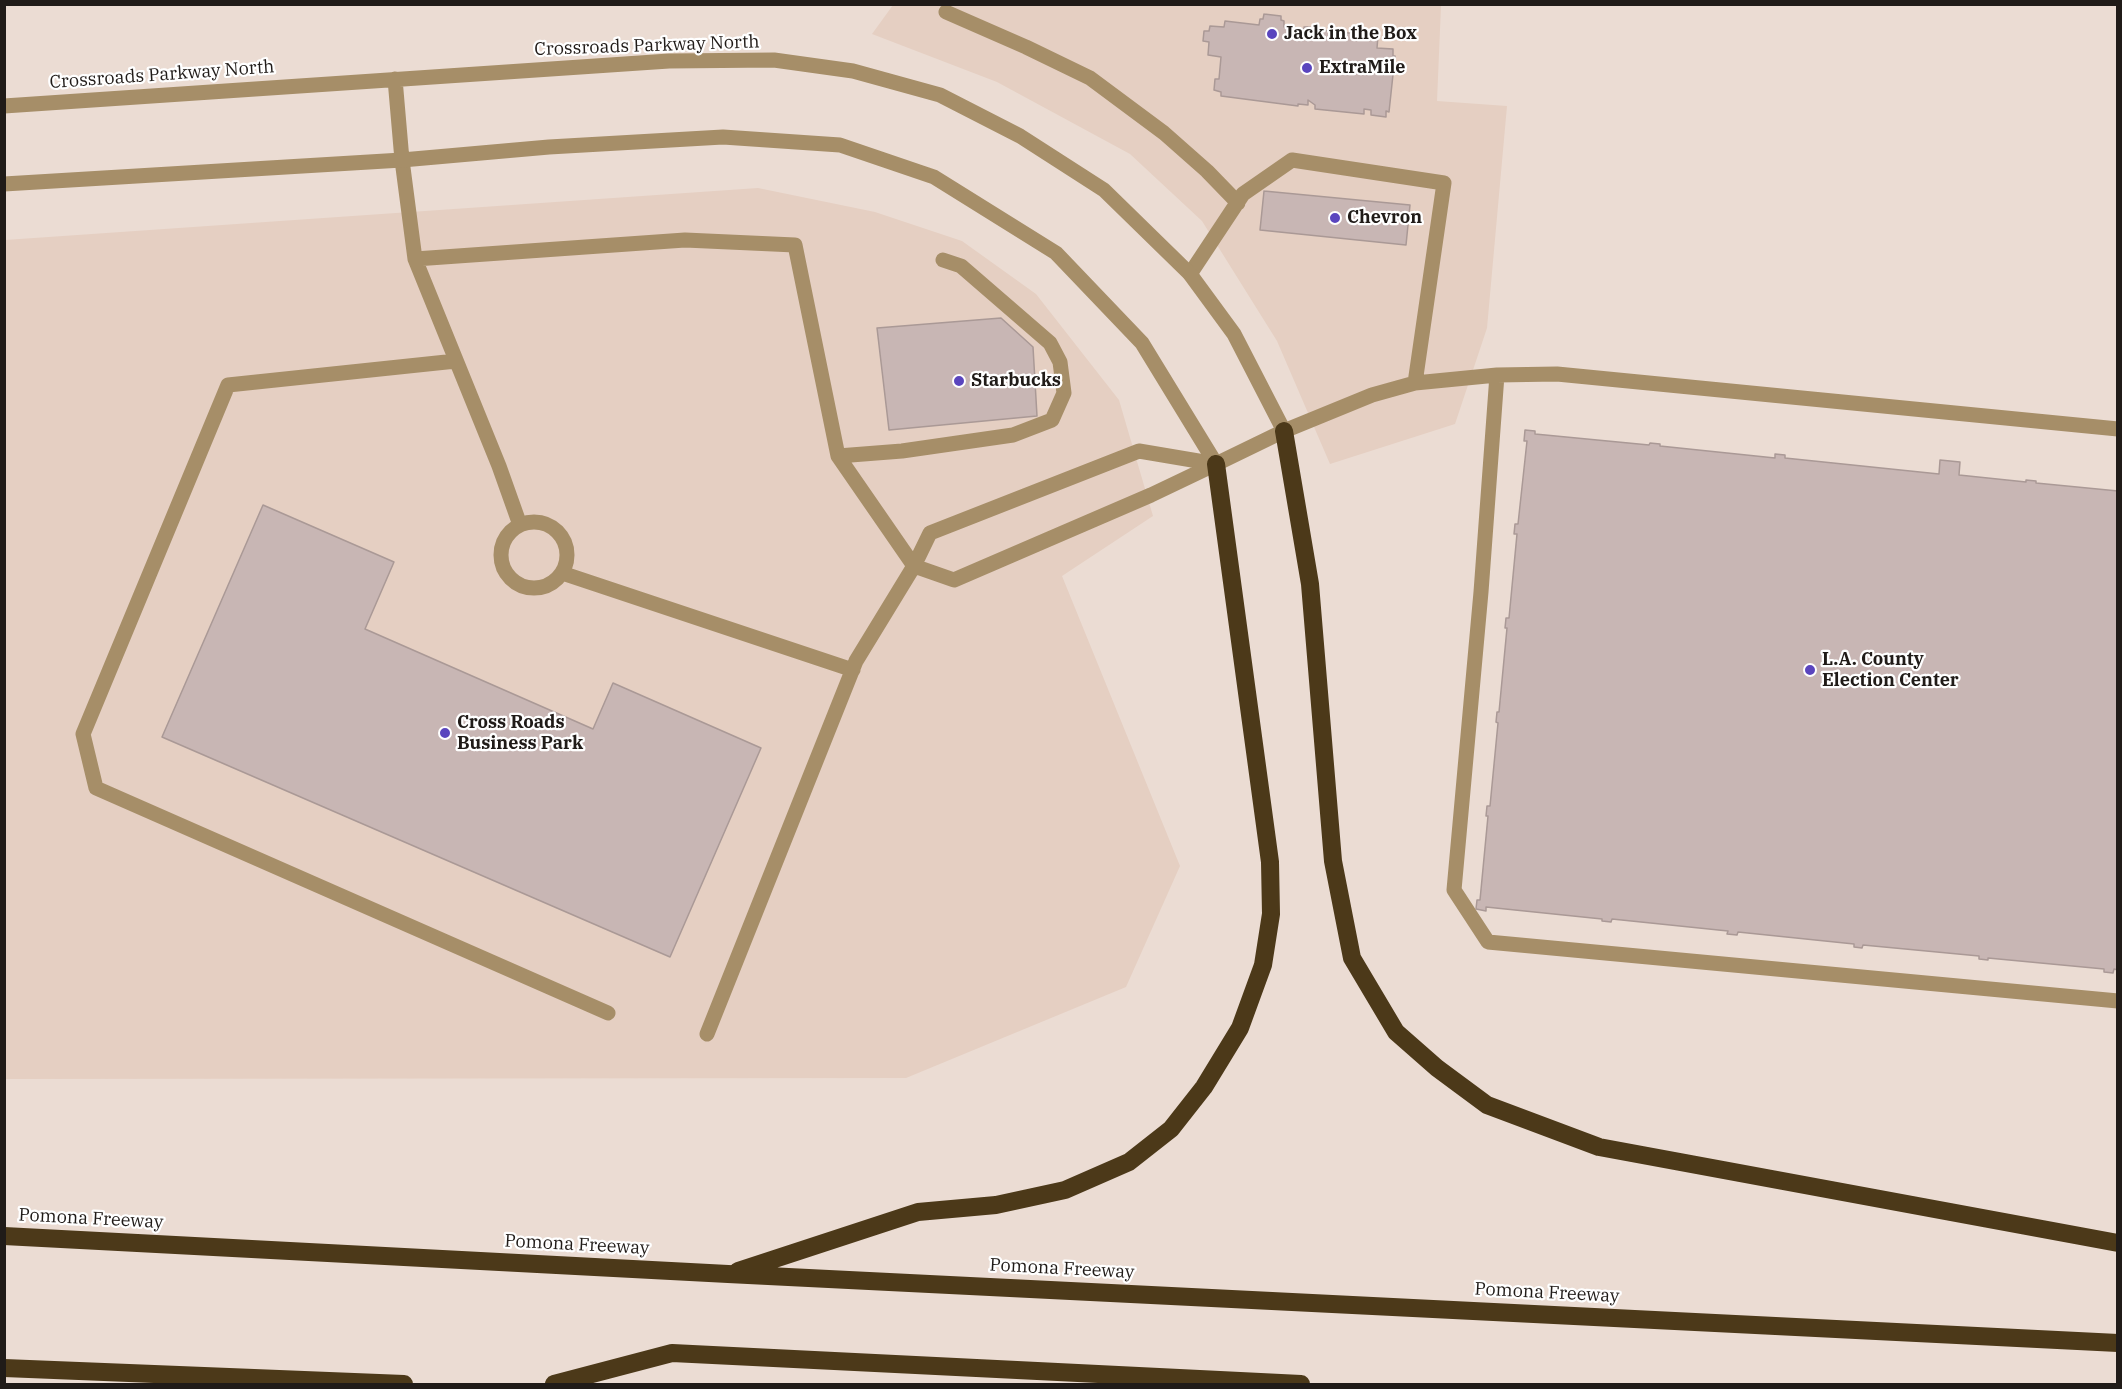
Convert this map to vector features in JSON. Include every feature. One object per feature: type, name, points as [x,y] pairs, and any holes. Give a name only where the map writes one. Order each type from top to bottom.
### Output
[{"type":"highway","points":[[1284,431],[1310,584],[1333,861],[1352,958],[1396,1032],[1437,1068],[1486,1105],[1599,1147],[2118,1243]]},
{"type":"highway","points":[[728,1274],[918,1212],[996,1205],[1065,1190],[1129,1162],[1171,1129],[1204,1087],[1240,1028],[1263,965],[1271,914],[1270,862],[1216,464]]},
{"type":"highway","name":"Pomona Freeway","points":[[4,1236],[2118,1343]]},
{"type":"highway","points":[[554,1384],[672,1353],[1301,1384]]},
{"type":"highway","points":[[4,1368],[404,1384]]},
{"type":"highway","points":[[182,1384],[209,1376]]},
{"type":"street","points":[[946,12],[1026,46],[1090,78],[1164,132],[1238,203]]},
{"type":"street","name":"Crossroads Parkway North","points":[[4,106],[669,61],[774,60],[853,71],[940,96],[1020,136],[1104,190],[1190,274],[1234,334],[1284,431]]},
{"type":"street","points":[[395,79],[402,160],[415,259],[499,466],[520,525]]},
{"type":"street","points":[[4,184],[402,160],[549,147],[723,137],[840,145],[934,177],[1056,253],[1142,344],[1216,464]]},
{"type":"street","points":[[1190,274],[1243,194],[1292,160],[1444,183],[1415,383]]},
{"type":"street","points":[[415,259],[685,240],[795,245],[838,456],[914,566],[954,580],[1151,495],[1284,431],[1372,395],[1415,383],[1497,375],[1557,374],[2118,429]]},
{"type":"street","points":[[838,456],[902,451],[1013,435],[1052,420],[1064,393],[1060,362],[1050,343],[961,266],[943,260]]},
{"type":"street","points":[[456,361],[228,385],[83,734],[96,788],[608,1013]]},
{"type":"street","points":[[1497,375],[1481,592],[1454,890],[1488,942],[2118,1001]]},
{"type":"street","points":[[707,1034],[856,661],[914,566],[930,533],[1139,451],[1216,464]]},
{"type":"street","points":[[541,522],[551,526],[565,542],[567,553],[562,573],[554,581],[544,586],[534,588],[513,580],[506,572],[502,562],[501,551],[505,540],[511,531],[520,525],[541,522]]},
{"type":"street","points":[[562,573],[853,670]]},
{"type":"shaded area","points":[[1415,4],[1441,6],[1437,101],[1507,106],[1487,328],[1455,424],[1330,464],[1277,341],[1202,221],[1130,154],[997,82],[872,34],[893,5]]},
{"type":"shaded area","points":[[758,188],[875,212],[962,241],[1036,294],[1119,400],[1153,516],[1062,576],[1180,866],[1126,987],[906,1078],[5,1079],[5,240]]},
{"type":"building","name":"ExtraMile","points":[[1264,14],[1281,16],[1284,27],[1304,29],[1304,27],[1310,27],[1310,29],[1378,36],[1377,48],[1393,49],[1393,56],[1395,56],[1389,112],[1386,111],[1386,117],[1371,115],[1371,110],[1364,109],[1364,114],[1315,109],[1315,105],[1308,100],[1308,105],[1298,104],[1298,106],[1221,96],[1221,92],[1214,90],[1215,79],[1219,79],[1221,57],[1208,55],[1209,42],[1203,41],[1204,31],[1209,31],[1210,26],[1224,27],[1225,21],[1259,25]]},
{"type":"building","name":"Chevron","points":[[1264,191],[1410,205],[1406,245],[1260,230]]},
{"type":"building","name":"Starbucks","points":[[1001,318],[1033,347],[1037,416],[889,430],[877,328]]},
{"type":"building","name":"L.A. County Election Center","points":[[1525,430],[1535,431],[1535,434],[1649,445],[1650,443],[1660,444],[1660,446],[1775,458],[1775,454],[1785,455],[1785,458],[1939,474],[1940,460],[1960,462],[1959,475],[2118,491],[2118,970],[2114,969],[2113,973],[2104,972],[2104,969],[1988,958],[1988,960],[1979,959],[1979,956],[1863,945],[1862,948],[1854,947],[1854,944],[1738,932],[1737,935],[1727,934],[1728,931],[1612,919],[1611,922],[1602,921],[1602,919],[1486,907],[1486,911],[1476,909],[1477,900],[1480,900],[1487,806],[1490,806],[1498,723],[1496,722],[1497,712],[1499,712],[1507,628],[1505,628],[1506,618],[1509,618],[1517,534],[1514,534],[1515,524],[1518,524],[1527,441],[1524,441]]},
{"type":"building","name":"Cross Roads Business Park","points":[[263,505],[394,562],[365,629],[593,729],[613,683],[761,748],[670,957],[162,737]]},
{"type":"place","name":"Jack in the Box","points":[[1272,34]]},
{"type":"place","name":"ExtraMile","points":[[1307,68]]},
{"type":"place","name":"Chevron","points":[[1335,218]]},
{"type":"place","name":"Starbucks","points":[[959,381]]},
{"type":"place","name":"L.A. County Election Center","points":[[1810,670]]},
{"type":"place","name":"Cross Roads Business Park","points":[[445,733]]}]
